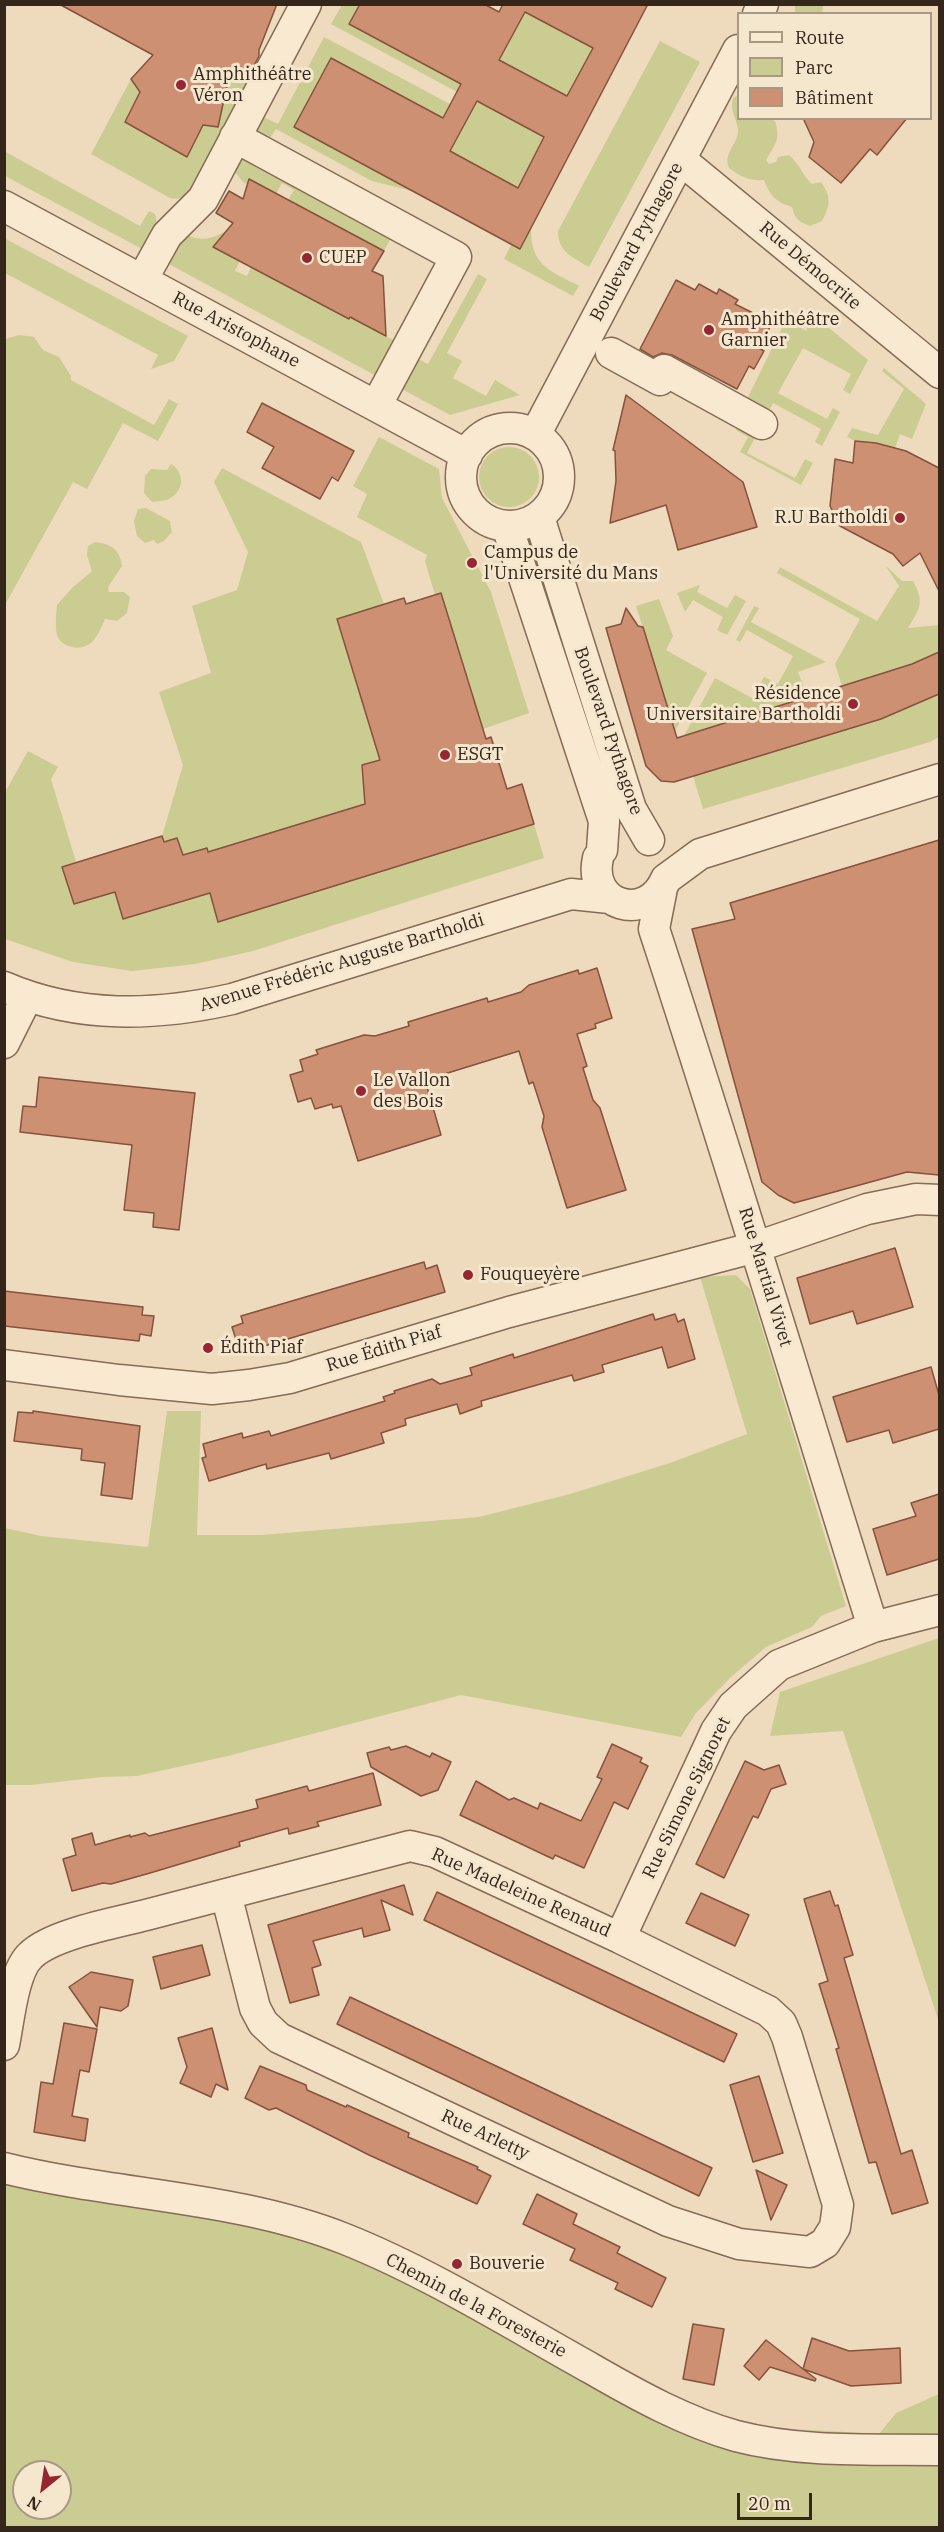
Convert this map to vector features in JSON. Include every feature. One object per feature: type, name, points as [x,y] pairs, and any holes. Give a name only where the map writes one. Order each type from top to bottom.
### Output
[{"type":"street","points":[[142,280],[167,235],[203,199],[306,4]]},
{"type":"street","name":"Boulevard Pythagore","points":[[535,435],[737,52]]},
{"type":"street","points":[[236,137],[456,257],[376,406]]},
{"type":"street","name":"Rue Démocrite","points":[[681,160],[939,373]]},
{"type":"street","name":"Rue Aristophane","points":[[4,206],[467,454]]},
{"type":"street","points":[[611,353],[660,380],[664,370],[762,424]]},
{"type":"street","points":[[510,428],[528,431],[535,435],[544,442],[556,458],[560,477],[556,497],[539,517],[524,524],[507,526],[486,519],[470,504],[462,484],[462,469],[467,454],[477,441],[493,431],[510,428]]},
{"type":"street","name":"Boulevard Pythagore","points":[[539,517],[631,810],[654,843]]},
{"type":"street","name":"Boulevard Pythagore","points":[[507,526],[604,821],[600,854]]},
{"type":"street","name":"Avenue Frédéric Auguste Bartholdi","points":[[14,991],[88,1010],[119,1013],[195,1007],[232,999],[571,894],[637,905],[647,902],[664,884],[700,854],[939,779]]},
{"type":"street","name":"Avenue Frédéric Auguste Bartholdi","points":[[571,894],[600,854],[615,838],[634,835],[654,843],[700,854]]},
{"type":"street","points":[[654,843],[665,859],[664,884]]},
{"type":"street","points":[[600,854],[596,867],[599,885],[616,901],[654,929]]},
{"type":"street","name":"Rue Martial Vivet","points":[[664,884],[654,929],[756,1247],[817,1453],[873,1627]]},
{"type":"street","points":[[4,1043],[22,1007],[14,991]]},
{"type":"street","name":"Rue Édith Piaf","points":[[4,1365],[212,1389],[290,1378],[508,1312],[756,1247],[867,1209],[916,1198],[939,1200]]},
{"type":"street","name":"Rue Simone Signoret","points":[[620,1938],[716,1731],[733,1706],[779,1665],[873,1627],[939,1610]]},
{"type":"street","name":"Rue Madeleine Renaud","points":[[4,2045],[20,1971],[29,1955],[44,1945],[70,1935],[410,1846],[435,1852],[750,2000],[768,2011],[781,2023],[787,2037],[838,2205],[835,2227]]},
{"type":"street","name":"Rue Arletty","points":[[226,1894],[255,2008],[263,2023],[279,2038],[668,2221],[739,2244],[810,2252],[825,2243],[835,2227]]},
{"type":"street","name":"Chemin de la Foresterie","points":[[4,2168],[51,2180],[275,2217],[312,2227],[388,2257],[632,2392],[688,2418],[736,2436],[782,2445],[939,2450]]},
{"type":"green space","points":[[342,5],[360,5],[349,24],[461,84],[457,92],[331,24]]},
{"type":"green space","points":[[795,5],[823,5],[822,12],[795,12]]},
{"type":"green space","points":[[525,12],[593,48],[567,96],[499,60]]},
{"type":"green space","points":[[324,37],[450,104],[443,118],[295,127],[412,191],[372,181],[276,129],[265,146],[258,136],[257,128],[261,116],[278,124]]},
{"type":"green space","points":[[660,41],[700,62],[589,267],[563,249],[558,231]]},
{"type":"green space","points":[[230,72],[250,80],[194,191],[188,195],[170,198],[91,154],[131,79],[140,92],[125,122],[187,156],[203,125],[218,127]]},
{"type":"green space","points":[[737,96],[737,120],[775,121],[777,137],[766,160],[769,164],[776,162],[778,157],[789,155],[812,184],[821,182],[829,201],[822,221],[810,226],[803,223],[796,217],[792,207],[774,198],[764,180],[745,178],[729,168],[729,154],[738,132],[733,112],[733,98]]},
{"type":"green space","points":[[477,101],[544,137],[518,188],[450,151]]},
{"type":"green space","points":[[4,151],[140,226],[149,211],[155,214],[155,228],[144,250],[5,176]]},
{"type":"green space","points":[[240,159],[254,161],[392,236],[384,251],[288,200],[294,190],[282,183],[276,194],[249,180],[247,184],[244,183],[233,170]]},
{"type":"green space","points":[[531,227],[534,250],[543,265],[579,286],[573,296],[504,259],[511,245],[520,249]]},
{"type":"green space","points":[[226,231],[213,247],[240,261],[235,271],[247,276],[251,267],[348,319],[350,317],[399,343],[380,378],[165,262],[181,232],[204,239]]},
{"type":"green space","points":[[4,238],[188,336],[174,361],[151,369],[158,355],[5,273]]},
{"type":"green space","points":[[478,274],[487,279],[447,353],[462,361],[453,378],[486,396],[495,380],[520,395],[450,415],[398,387],[414,357],[428,364]]},
{"type":"green space","points":[[812,314],[868,360],[850,394],[843,390],[851,374],[803,348],[778,393],[827,419],[833,408],[840,412],[822,446],[815,442],[821,429],[773,403],[767,415],[745,403],[787,318],[806,331]]},
{"type":"green space","points":[[19,335],[34,337],[43,350],[59,357],[71,376],[71,380],[154,425],[169,399],[178,404],[158,441],[123,423],[87,489],[73,482],[5,605],[5,339]]},
{"type":"green space","points":[[884,368],[926,404],[912,439],[900,434],[895,448],[855,441],[847,437],[852,428],[878,435],[904,389],[882,371]]},
{"type":"green space","points":[[740,421],[758,432],[747,453],[795,478],[805,459],[813,463],[801,485],[740,452],[748,437],[736,430]]},
{"type":"green space","points":[[379,437],[439,469],[442,498],[491,592],[529,713],[483,729],[441,593],[435,595],[425,561],[427,555],[357,517],[367,494],[353,486]]},
{"type":"green space","points":[[509,447],[521,449],[534,460],[539,477],[537,489],[526,502],[509,507],[497,505],[484,494],[479,477],[481,465],[492,452]]},
{"type":"green space","points":[[171,464],[179,472],[180,488],[173,497],[167,500],[152,502],[144,493],[145,476],[151,469],[167,470]]},
{"type":"green space","points":[[222,468],[361,542],[384,604],[337,619],[381,759],[362,765],[365,804],[208,852],[207,848],[183,855],[177,838],[164,842],[162,836],[183,765],[159,692],[211,673],[192,606],[237,590],[248,552],[214,482]]},
{"type":"green space","points":[[146,508],[170,521],[172,532],[164,541],[157,544],[154,540],[145,543],[137,536],[134,521],[138,509]]},
{"type":"green space","points":[[95,542],[114,548],[119,555],[122,566],[108,587],[109,592],[124,592],[130,597],[127,613],[117,621],[105,619],[93,641],[84,647],[68,646],[57,635],[57,605],[92,571],[87,555],[88,546]]},
{"type":"green space","points":[[885,565],[902,581],[913,581],[920,600],[916,615],[908,628],[939,625],[939,651],[912,664],[842,686],[835,664],[860,619],[777,573],[780,567],[877,621],[899,586]]},
{"type":"green space","points":[[700,585],[697,592],[727,608],[735,595],[746,601],[727,635],[717,630],[723,617],[693,600],[685,612],[677,593]]},
{"type":"green space","points":[[659,599],[673,636],[666,650],[707,673],[675,731],[636,606]]},
{"type":"green space","points":[[754,606],[759,608],[751,622],[826,662],[798,672],[808,697],[684,736],[715,678],[752,698],[764,677],[778,684],[793,656],[747,630],[740,642],[736,640]]},
{"type":"green space","points":[[939,694],[939,737],[930,742],[703,809],[693,776],[881,719]]},
{"type":"green space","points":[[28,751],[58,767],[51,779],[76,862],[62,867],[74,904],[115,892],[124,919],[180,902],[206,881],[218,921],[534,824],[544,858],[253,951],[195,964],[132,971],[73,962],[5,939],[4,794]]},
{"type":"green space","points":[[736,1275],[750,1289],[846,1606],[821,1616],[812,1627],[766,1647],[731,1677],[696,1713],[681,1737],[461,1695],[228,1756],[137,1776],[5,1785],[5,1528],[41,1536],[148,1547],[167,1411],[201,1411],[197,1535],[261,1535],[479,1517],[570,1494],[670,1463],[747,1434],[700,1277]]},
{"type":"green space","points":[[940,1638],[939,2022],[843,1731],[770,1736],[780,1692]]},
{"type":"green space","points":[[4,2168],[275,2217],[752,2439],[794,2429],[879,2434],[896,2413],[939,2394],[939,2527],[5,2527]]},
{"type":"building","name":"Amphithéâtre Véron","points":[[59,4],[277,4],[259,50],[259,56],[247,79],[230,72],[218,127],[203,125],[187,157],[125,122],[140,92],[131,79],[153,55]]},
{"type":"building","points":[[360,4],[484,4],[499,12],[503,4],[648,4],[520,249],[294,127],[331,58],[443,118],[461,84],[349,24]],"holes":[[[525,12],[593,48],[567,96],[499,60]],[[477,101],[544,137],[518,188],[450,151]]]},
{"type":"building","points":[[804,120],[905,120],[877,155],[870,149],[841,183],[809,157],[814,142]]},
{"type":"building","name":"CUEP","points":[[249,179],[384,251],[372,271],[383,276],[386,336],[350,317],[349,319],[213,247],[233,223],[216,213],[229,191],[243,199]]},
{"type":"building","name":"Amphithéâtre Garnier","points":[[676,280],[695,290],[699,284],[717,294],[719,289],[738,300],[735,304],[753,313],[752,316],[771,325],[759,348],[764,351],[754,369],[749,366],[737,389],[672,355],[662,353],[653,357],[640,349]]},
{"type":"building","points":[[626,395],[743,482],[757,527],[678,550],[666,505],[610,523],[616,481],[615,451],[613,450]]},
{"type":"building","points":[[262,403],[354,451],[338,481],[332,477],[320,499],[262,468],[274,447],[247,432]]},
{"type":"building","name":"R.U Bartholdi","points":[[855,441],[876,443],[906,451],[939,468],[939,591],[920,553],[903,566],[893,554],[840,526],[830,506],[835,459],[853,463]]},
{"type":"building","name":"ESGT","points":[[441,593],[486,739],[491,737],[507,789],[522,784],[534,824],[218,922],[210,893],[123,919],[115,892],[74,904],[62,867],[162,836],[164,842],[177,838],[183,855],[207,848],[208,852],[365,804],[362,765],[380,760],[337,619],[404,598],[406,604]]},
{"type":"building","name":"Résidence Universitaire Bartholdi","points":[[626,608],[638,626],[643,627],[677,738],[912,664],[939,652],[939,694],[881,719],[674,782],[661,781],[646,766],[606,628],[621,624]]},
{"type":"building","points":[[939,840],[939,1175],[907,1172],[794,1203],[778,1195],[762,1182],[692,929],[735,919],[730,903]]},
{"type":"building","name":"Le Vallon des Bois","points":[[597,968],[612,1018],[595,1024],[596,1028],[577,1034],[587,1066],[583,1068],[593,1100],[600,1108],[626,1190],[567,1208],[542,1127],[544,1116],[533,1082],[529,1084],[519,1051],[425,1080],[441,1135],[358,1161],[341,1106],[333,1108],[332,1104],[315,1109],[311,1098],[298,1102],[290,1075],[303,1071],[300,1060],[318,1054],[316,1050],[364,1035],[375,1036],[409,1026],[408,1022],[487,998],[488,1002],[521,992],[529,985],[578,970],[579,974]]},
{"type":"building","points":[[39,1077],[195,1093],[179,1230],[153,1227],[154,1213],[124,1210],[132,1145],[20,1132],[23,1106],[36,1107]]},
{"type":"building","points":[[895,1248],[913,1307],[857,1324],[853,1311],[810,1324],[797,1278]]},
{"type":"building","points":[[424,1262],[426,1269],[437,1265],[445,1292],[251,1350],[249,1343],[238,1346],[232,1327],[243,1323],[241,1316]]},
{"type":"building","points":[[4,1291],[143,1307],[142,1315],[154,1316],[151,1336],[140,1334],[139,1341],[4,1326]]},
{"type":"building","points":[[653,1314],[655,1320],[675,1314],[678,1322],[684,1319],[695,1359],[668,1368],[662,1347],[602,1365],[604,1372],[574,1381],[572,1375],[481,1401],[482,1406],[460,1414],[457,1404],[405,1419],[406,1425],[381,1433],[384,1443],[331,1459],[329,1453],[267,1469],[266,1464],[209,1481],[202,1458],[206,1457],[203,1444],[242,1433],[243,1438],[269,1431],[271,1436],[385,1401],[383,1397],[395,1393],[394,1391],[432,1379],[440,1384],[472,1375],[470,1368],[513,1354],[514,1358]]},
{"type":"building","points":[[931,1367],[939,1395],[939,1429],[893,1443],[889,1430],[847,1442],[833,1397]]},
{"type":"building","points":[[33,1411],[140,1426],[132,1499],[101,1495],[105,1463],[81,1460],[82,1449],[14,1441],[18,1412],[33,1413]]},
{"type":"building","points":[[939,1494],[939,1559],[887,1575],[873,1529],[916,1516],[911,1503]]},
{"type":"building","points":[[612,1744],[642,1758],[640,1762],[648,1766],[628,1809],[614,1802],[584,1868],[555,1855],[553,1859],[460,1815],[476,1781],[509,1800],[514,1798],[538,1809],[540,1803],[581,1821],[602,1779],[597,1777]]},
{"type":"building","points":[[406,1746],[430,1757],[432,1753],[451,1762],[438,1790],[421,1796],[371,1767],[367,1753],[389,1747],[391,1750]]},
{"type":"building","points":[[745,1761],[764,1770],[779,1765],[786,1784],[771,1789],[758,1818],[753,1816],[724,1878],[696,1864]]},
{"type":"building","points":[[373,1773],[381,1805],[317,1822],[319,1826],[289,1834],[288,1828],[239,1842],[240,1846],[111,1884],[103,1883],[72,1891],[63,1859],[76,1855],[72,1839],[92,1833],[95,1845],[130,1835],[130,1837],[145,1833],[149,1836],[258,1808],[256,1800],[307,1786],[309,1791]]},
{"type":"building","points":[[404,1885],[413,1915],[381,1900],[390,1930],[364,1937],[362,1928],[313,1941],[321,1965],[312,1968],[319,1995],[290,2003],[268,1925]]},
{"type":"building","points":[[830,1891],[835,1906],[838,1905],[853,1955],[844,1958],[901,2154],[912,2150],[928,2203],[892,2214],[876,2162],[869,2163],[836,2049],[839,2048],[819,1984],[828,1981],[804,1899]]},
{"type":"building","points":[[437,1892],[737,2034],[724,2062],[424,1920]]},
{"type":"building","points":[[701,1893],[749,1915],[735,1946],[686,1923]]},
{"type":"building","points":[[202,1945],[210,1975],[161,1989],[153,1957]]},
{"type":"building","points":[[91,1972],[133,1980],[128,2006],[121,2011],[100,2007],[97,2027],[69,1987]]},
{"type":"building","points":[[350,1997],[712,2168],[699,2196],[337,2024]]},
{"type":"building","points":[[64,2023],[97,2029],[89,2072],[80,2070],[72,2116],[88,2119],[85,2141],[34,2132],[41,2082],[53,2084]]},
{"type":"building","points":[[212,2028],[228,2090],[216,2084],[211,2097],[180,2083],[187,2067],[178,2038]]},
{"type":"building","points":[[260,2066],[306,2085],[307,2090],[409,2133],[408,2137],[478,2167],[477,2169],[491,2176],[477,2204],[369,2155],[276,2108],[269,2110],[245,2098]]},
{"type":"building","points":[[759,2076],[783,2153],[753,2162],[730,2085]]},
{"type":"building","points":[[756,2170],[787,2185],[771,2220]]},
{"type":"building","points":[[537,2194],[577,2214],[573,2224],[620,2247],[617,2253],[666,2278],[652,2307],[615,2289],[618,2283],[570,2260],[575,2249],[523,2224]]},
{"type":"building","points":[[693,2324],[724,2329],[714,2385],[683,2379]]},
{"type":"building","points":[[812,2338],[849,2351],[900,2348],[901,2383],[851,2386],[803,2369]]},
{"type":"building","points":[[766,2340],[816,2379],[815,2381],[770,2367],[759,2380],[744,2366]]},
{"type":"place","name":"Amphithéâtre Véron","points":[[181,85]]},
{"type":"place","name":"CUEP","points":[[307,258]]},
{"type":"place","name":"Amphithéâtre Garnier","points":[[709,330]]},
{"type":"place","name":"R.U Bartholdi","points":[[900,518]]},
{"type":"place","name":"Campus de l'Université du Mans","points":[[472,563]]},
{"type":"place","name":"Résidence Universitaire Bartholdi","points":[[853,704]]},
{"type":"place","name":"ESGT","points":[[445,755]]},
{"type":"place","name":"Le Vallon des Bois","points":[[361,1091]]},
{"type":"place","name":"Fouqueyère","points":[[468,1275]]},
{"type":"place","name":"Édith Piaf","points":[[208,1348]]},
{"type":"place","name":"Bouverie","points":[[457,2264]]}]
